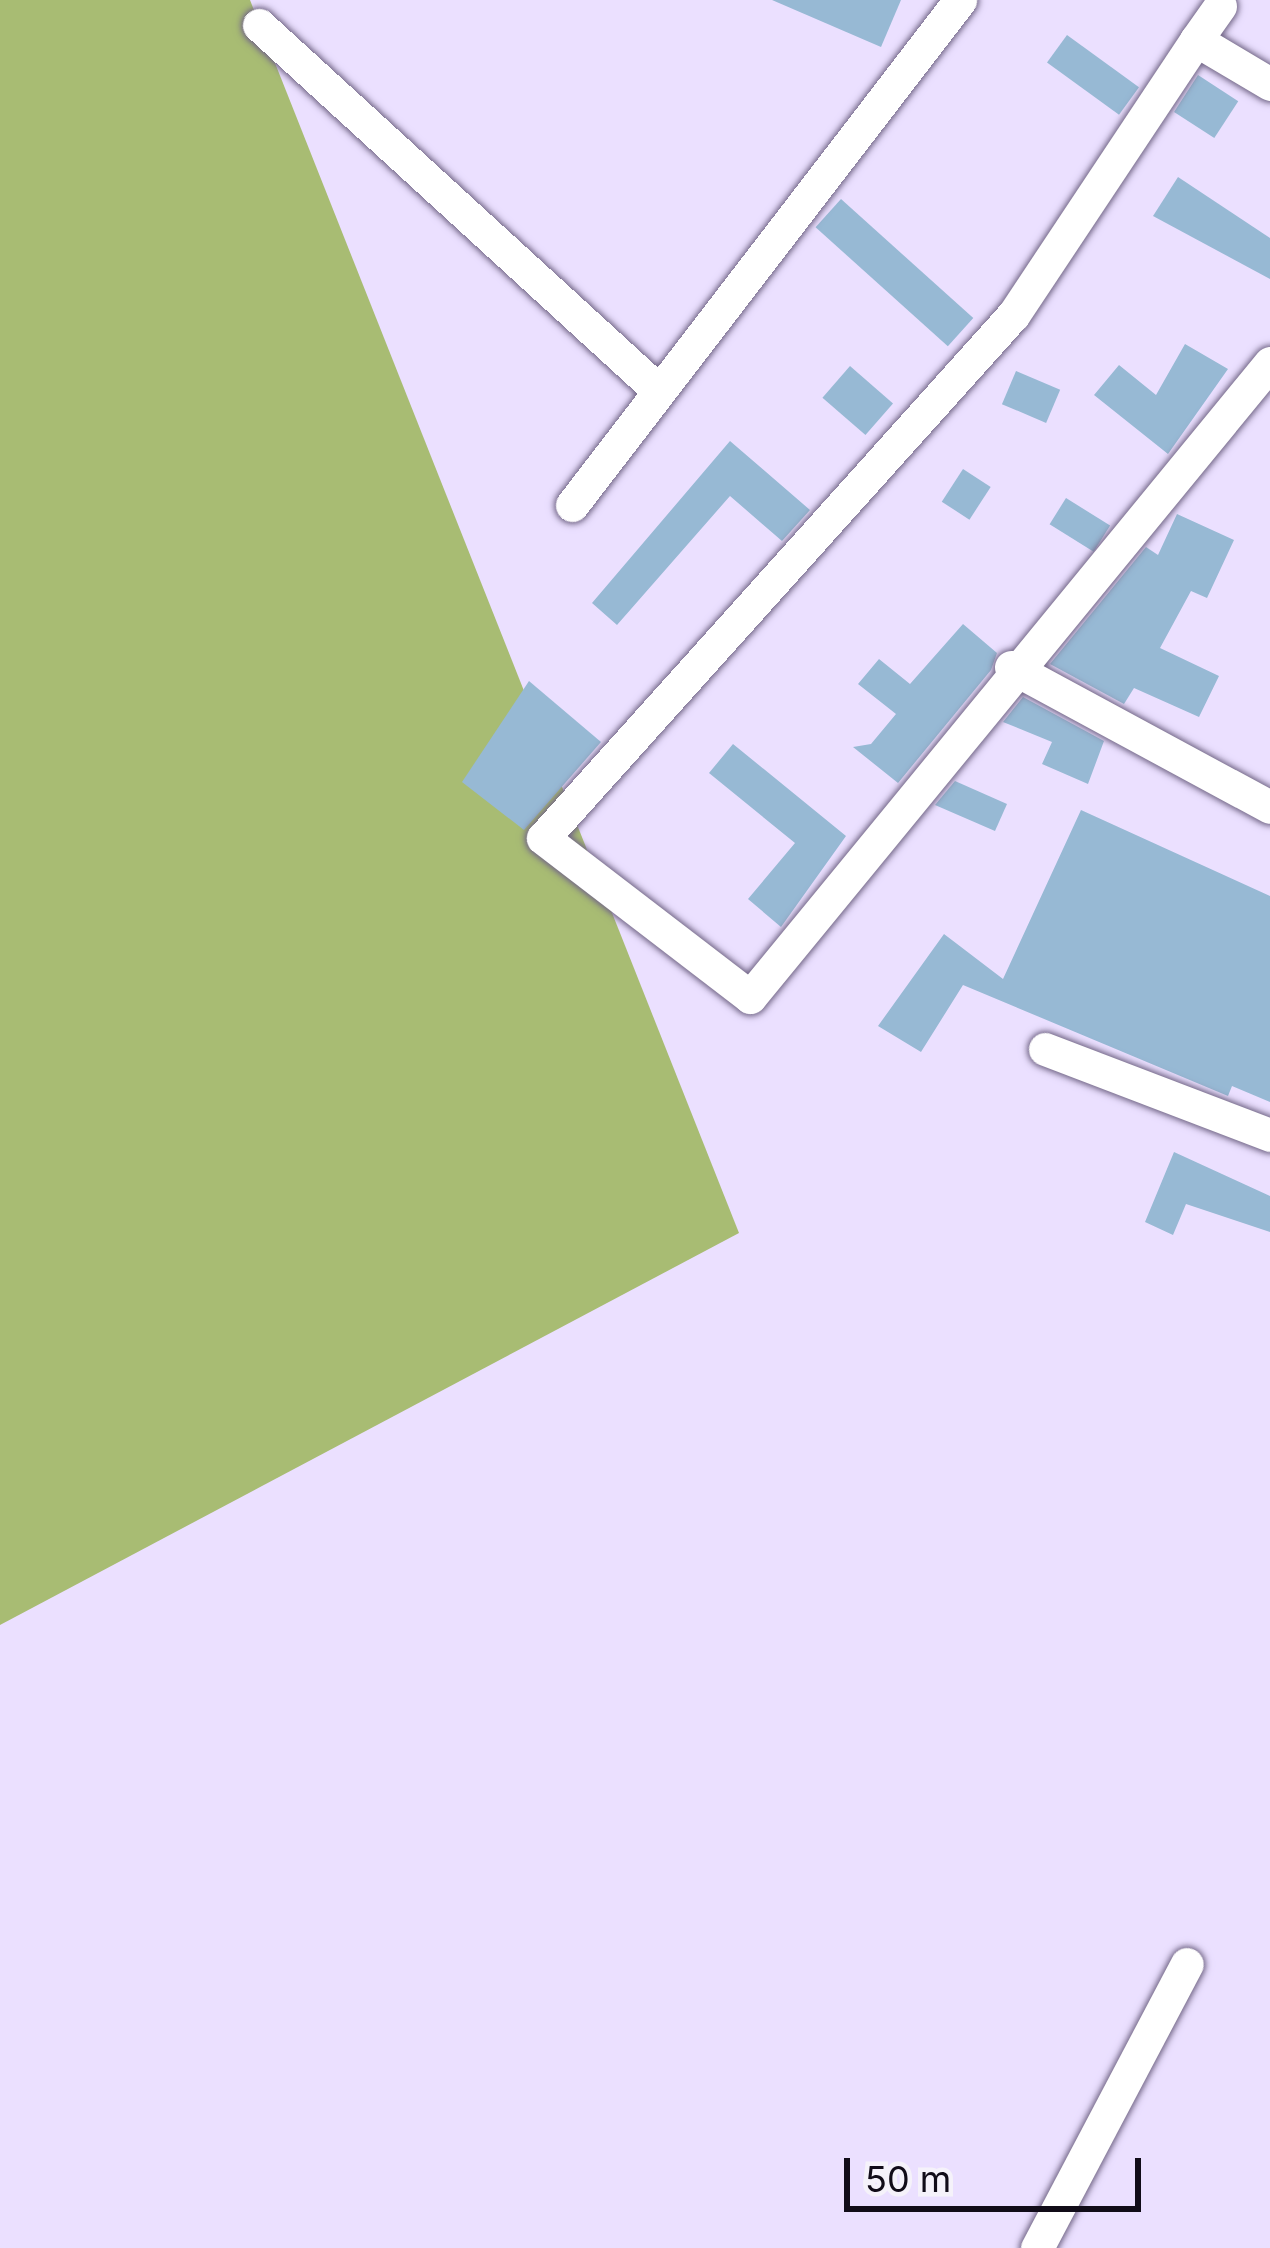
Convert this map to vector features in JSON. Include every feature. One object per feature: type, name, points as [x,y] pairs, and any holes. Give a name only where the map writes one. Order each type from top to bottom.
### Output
[{"type":"street","points":[[572,506],[960,0]]},
{"type":"street","points":[[1218,2],[1012,315],[543,838],[749,997],[1011,667],[1270,363]]},
{"type":"street","points":[[259,25],[659,391]]},
{"type":"street","points":[[1196,40],[1270,84]]},
{"type":"street","points":[[1011,667],[1270,807]]},
{"type":"street","points":[[1045,1049],[1270,1135]]},
{"type":"street","points":[[1037,2248],[1187,1964]]},
{"type":"shaded area","points":[[0,0],[250,0],[739,1233],[0,1625]]},
{"type":"building","points":[[772,0],[901,0],[881,47]]},
{"type":"building","points":[[1067,35],[1139,87],[1119,115],[1047,63]]},
{"type":"building","points":[[1198,75],[1238,101],[1214,138],[1174,112]]},
{"type":"building","points":[[1178,177],[1270,238],[1270,279],[1153,216]]},
{"type":"building","points":[[841,199],[973,318],[948,346],[816,227]]},
{"type":"building","points":[[1185,344],[1228,369],[1168,454],[1094,395],[1119,365],[1156,395]]},
{"type":"building","points":[[850,366],[893,403],[865,435],[822,398]]},
{"type":"building","points":[[1016,371],[1060,390],[1046,423],[1002,404]]},
{"type":"building","points":[[730,441],[810,510],[782,541],[730,496],[617,625],[592,603]]},
{"type":"building","points":[[963,469],[991,487],[969,520],[942,502]]},
{"type":"building","points":[[1066,498],[1110,526],[1094,552],[1050,524]]},
{"type":"building","points":[[1177,514],[1234,540],[1207,598],[1191,591],[1160,648],[1219,676],[1199,717],[1134,688],[1124,704],[1050,664],[1146,547],[1158,555]]},
{"type":"building","points":[[963,624],[997,653],[991,670],[898,783],[853,747],[871,744],[896,714],[858,684],[879,659],[910,684]]},
{"type":"building","points":[[529,681],[601,742],[524,830],[462,782]]},
{"type":"building","points":[[1023,697],[1104,741],[1088,784],[1042,764],[1052,742],[1003,722]]},
{"type":"building","points":[[733,744],[846,836],[781,927],[748,899],[795,843],[709,773]]},
{"type":"building","points":[[955,781],[1007,804],[995,831],[935,805]]},
{"type":"building","points":[[1081,810],[1270,896],[1270,1102],[1232,1086],[1228,1096],[963,985],[921,1052],[878,1026],[944,934],[1003,979]]},
{"type":"building","points":[[1174,1152],[1270,1196],[1270,1232],[1186,1204],[1173,1235],[1145,1222]]}]
